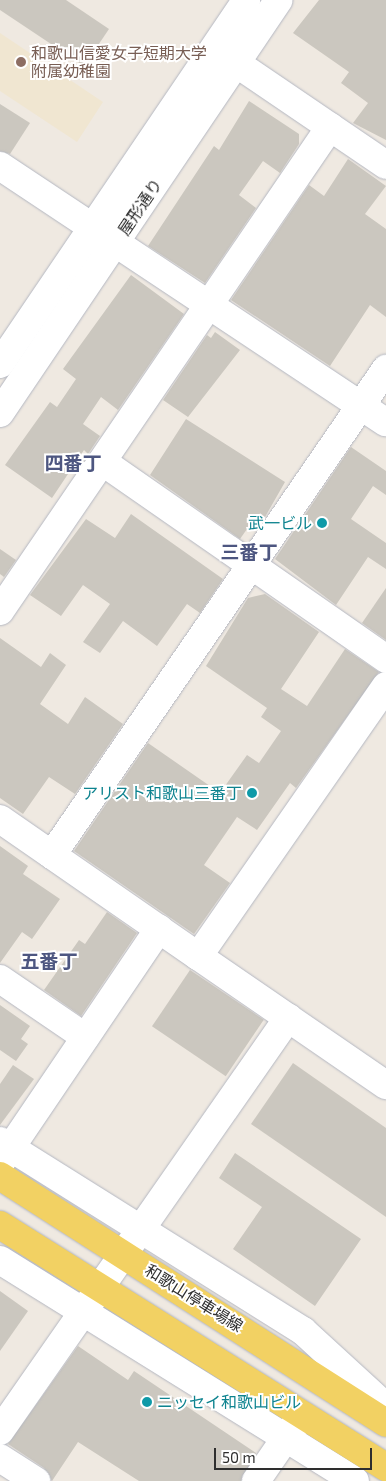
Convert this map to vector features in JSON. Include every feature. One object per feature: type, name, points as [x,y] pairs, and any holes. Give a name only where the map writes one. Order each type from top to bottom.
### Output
[{"type":"main road","name":"和歌山停車場線","points":[[0,1176],[386,1424]]},
{"type":"main road","points":[[0,1224],[386,1467]]},
{"type":"street","name":"屋形通り","points":[[0,364],[246,0]]},
{"type":"street","name":"屋形通り","points":[[0,413],[280,0]]},
{"type":"street","points":[[236,63],[386,165]]},
{"type":"street","points":[[0,612],[212,305],[330,127]]},
{"type":"street","points":[[0,166],[118,240],[386,422]]},
{"type":"street","points":[[52,855],[254,567],[386,368]]},
{"type":"street","points":[[104,462],[386,659]]},
{"type":"street","points":[[198,956],[386,686]]},
{"type":"street","points":[[0,819],[386,1085]]},
{"type":"street","points":[[159,930],[3,1151],[140,1228],[303,1331],[386,1407]]},
{"type":"street","points":[[0,979],[85,1037]]},
{"type":"street","points":[[0,1431],[122,1253],[288,1018]]},
{"type":"street","points":[[0,1260],[355,1481]]},
{"type":"street","points":[[256,1481],[301,1415]]},
{"type":"street","points":[[0,1458],[36,1481]]},
{"type":"shaded area","name":"和歌山信愛女子短期大学 附属幼稚園","points":[[0,33],[103,102],[77,142],[0,91]]},
{"type":"building","points":[[0,0],[66,0],[109,29],[84,66],[0,10]]},
{"type":"building","points":[[319,0],[386,0],[386,140],[353,123],[368,103],[341,83],[349,72],[293,33]]},
{"type":"building","points":[[249,101],[299,134],[299,144],[280,173],[263,161],[239,195],[256,208],[205,283],[148,246],[214,146],[219,150]]},
{"type":"building","points":[[0,104],[30,123],[10,154],[0,151]]},
{"type":"building","points":[[348,159],[386,186],[365,214],[386,229],[386,317],[370,305],[330,366],[231,300],[309,185],[324,196]]},
{"type":"building","points":[[131,275],[184,314],[118,410],[101,397],[83,424],[100,436],[88,454],[84,450],[52,498],[5,465],[50,402],[57,407],[76,379],[63,369]]},
{"type":"building","points":[[215,332],[240,350],[188,417],[163,400],[207,335],[211,338]]},
{"type":"building","points":[[186,419],[285,482],[261,524],[254,519],[240,539],[150,475]]},
{"type":"building","points":[[351,447],[386,471],[386,495],[373,486],[351,519],[386,543],[386,569],[368,557],[336,605],[275,559]]},
{"type":"building","points":[[131,514],[223,579],[200,613],[187,604],[157,646],[123,621],[100,653],[83,642],[110,604],[83,585],[61,616],[30,595],[86,519],[115,538]]},
{"type":"building","points":[[0,549],[16,560],[4,577],[0,574]]},
{"type":"building","points":[[386,588],[386,640],[362,623]]},
{"type":"building","points":[[265,594],[319,632],[281,689],[307,706],[345,649],[379,672],[296,788],[290,783],[257,830],[237,817],[204,865],[230,883],[194,934],[74,851],[148,743],[220,793],[247,755],[259,763],[281,731],[261,717],[267,708],[206,666],[248,598]]},
{"type":"building","points":[[0,638],[41,667],[50,653],[66,665],[40,704],[68,724],[85,697],[123,724],[75,794],[49,777],[23,814],[0,798]]},
{"type":"building","points":[[0,846],[28,866],[23,874],[60,899],[32,939],[22,932],[0,963]]},
{"type":"building","points":[[107,912],[137,933],[81,1016],[44,990],[79,940],[85,944]]},
{"type":"building","points":[[190,970],[264,1020],[226,1076],[152,1026]]},
{"type":"building","points":[[0,1005],[30,1026],[21,1039],[28,1044],[16,1061],[0,1050]]},
{"type":"building","points":[[293,1063],[386,1128],[386,1217],[251,1124]]},
{"type":"building","points":[[13,1065],[34,1079],[0,1125],[0,1084]]},
{"type":"building","points":[[235,1153],[361,1239],[315,1306],[233,1249],[262,1207],[219,1178]]},
{"type":"building","points":[[0,1291],[28,1311],[0,1351]]},
{"type":"building","points":[[78,1346],[128,1380],[134,1371],[256,1453],[241,1481],[139,1481],[78,1442],[52,1481],[44,1468],[8,1444]]},
{"type":"place","name":"和歌山信愛女子短期大学 附属幼稚園","points":[[21,62]]},
{"type":"place","name":"武一ビル","points":[[322,523]]},
{"type":"place","name":"アリスト和歌山三番丁","points":[[252,793]]},
{"type":"place","name":"ニッセイ和歌山ビル","points":[[147,1402]]},
{"type":"district","name":"四番丁","points":[[73,463]]},
{"type":"district","name":"三番丁","points":[[249,552]]},
{"type":"district","name":"五番丁","points":[[49,961]]}]
